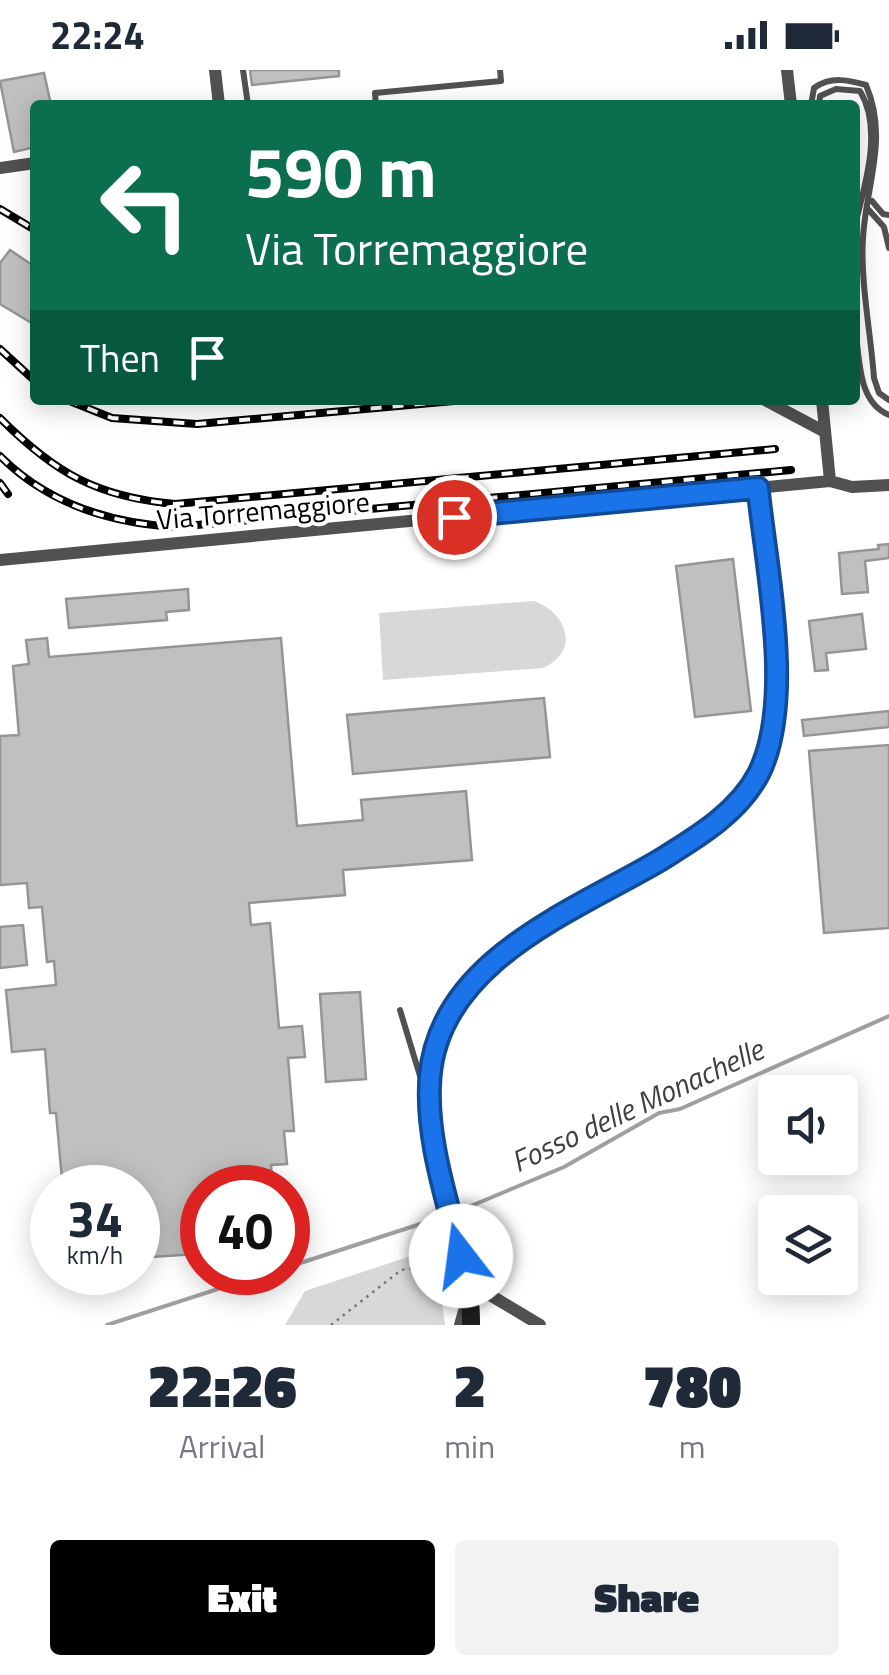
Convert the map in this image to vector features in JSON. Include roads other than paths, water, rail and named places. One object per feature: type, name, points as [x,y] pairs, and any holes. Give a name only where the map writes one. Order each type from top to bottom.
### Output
[{"type":"street","points":[[215,70],[218,100]]},
{"type":"street","points":[[787,70],[790,100]]},
{"type":"street","points":[[0,168],[30,164]]},
{"type":"street","points":[[774,405],[825,432]]},
{"type":"street","points":[[822,405],[830,481]]},
{"type":"street","name":"Via Torremaggiore","points":[[0,560],[830,481],[852,487],[889,485]]},
{"type":"street","points":[[471,1325],[470,1287],[445,1196],[430,1100],[432,1064],[440,1034],[453,1006],[517,944],[717,822],[742,798],[759,773],[773,725],[777,682],[758,488]]},
{"type":"street","points":[[460,1325],[470,1287]]},
{"type":"street","points":[[470,1287],[498,1297],[540,1325]]},
{"type":"lane","points":[[243,70],[247,100]]},
{"type":"lane","points":[[376,100],[375,93],[501,81],[500,70]]},
{"type":"lane","points":[[812,100],[814,88],[823,82],[845,79],[866,85],[874,102],[878,129],[863,248],[874,378],[880,393],[889,400]]},
{"type":"lane","points":[[820,100],[820,96],[836,89],[860,91],[865,100],[870,146],[860,207]]},
{"type":"lane","points":[[864,192],[868,209],[884,226],[889,248]]},
{"type":"lane","points":[[871,198],[873,206],[889,216],[884,226]]},
{"type":"lane","points":[[860,361],[864,388],[873,406],[889,416]]},
{"type":"lane","points":[[400,1010],[414,1066],[430,1100]]},
{"type":"waterway","name":"Fosso delle Monachelle","points":[[454,1213],[564,1167],[659,1113],[680,1109],[889,1016]]},
{"type":"waterway","name":"Fosso delle Monachelle","points":[[310,1260],[445,1216]]},
{"type":"waterway","name":"Fosso delle Monachelle","points":[[107,1325],[199,1295]]},
{"type":"railway","points":[[0,209],[30,227]]},
{"type":"railway","points":[[0,349],[30,376]]},
{"type":"railway","points":[[80,405],[112,418],[197,424],[409,405]]},
{"type":"railway","points":[[0,418],[40,454],[79,479],[122,495],[175,504],[775,449]]},
{"type":"railway","points":[[0,456],[38,487],[81,508],[127,521],[175,527],[791,470]]},
{"type":"railway","points":[[0,483],[8,494]]}]
